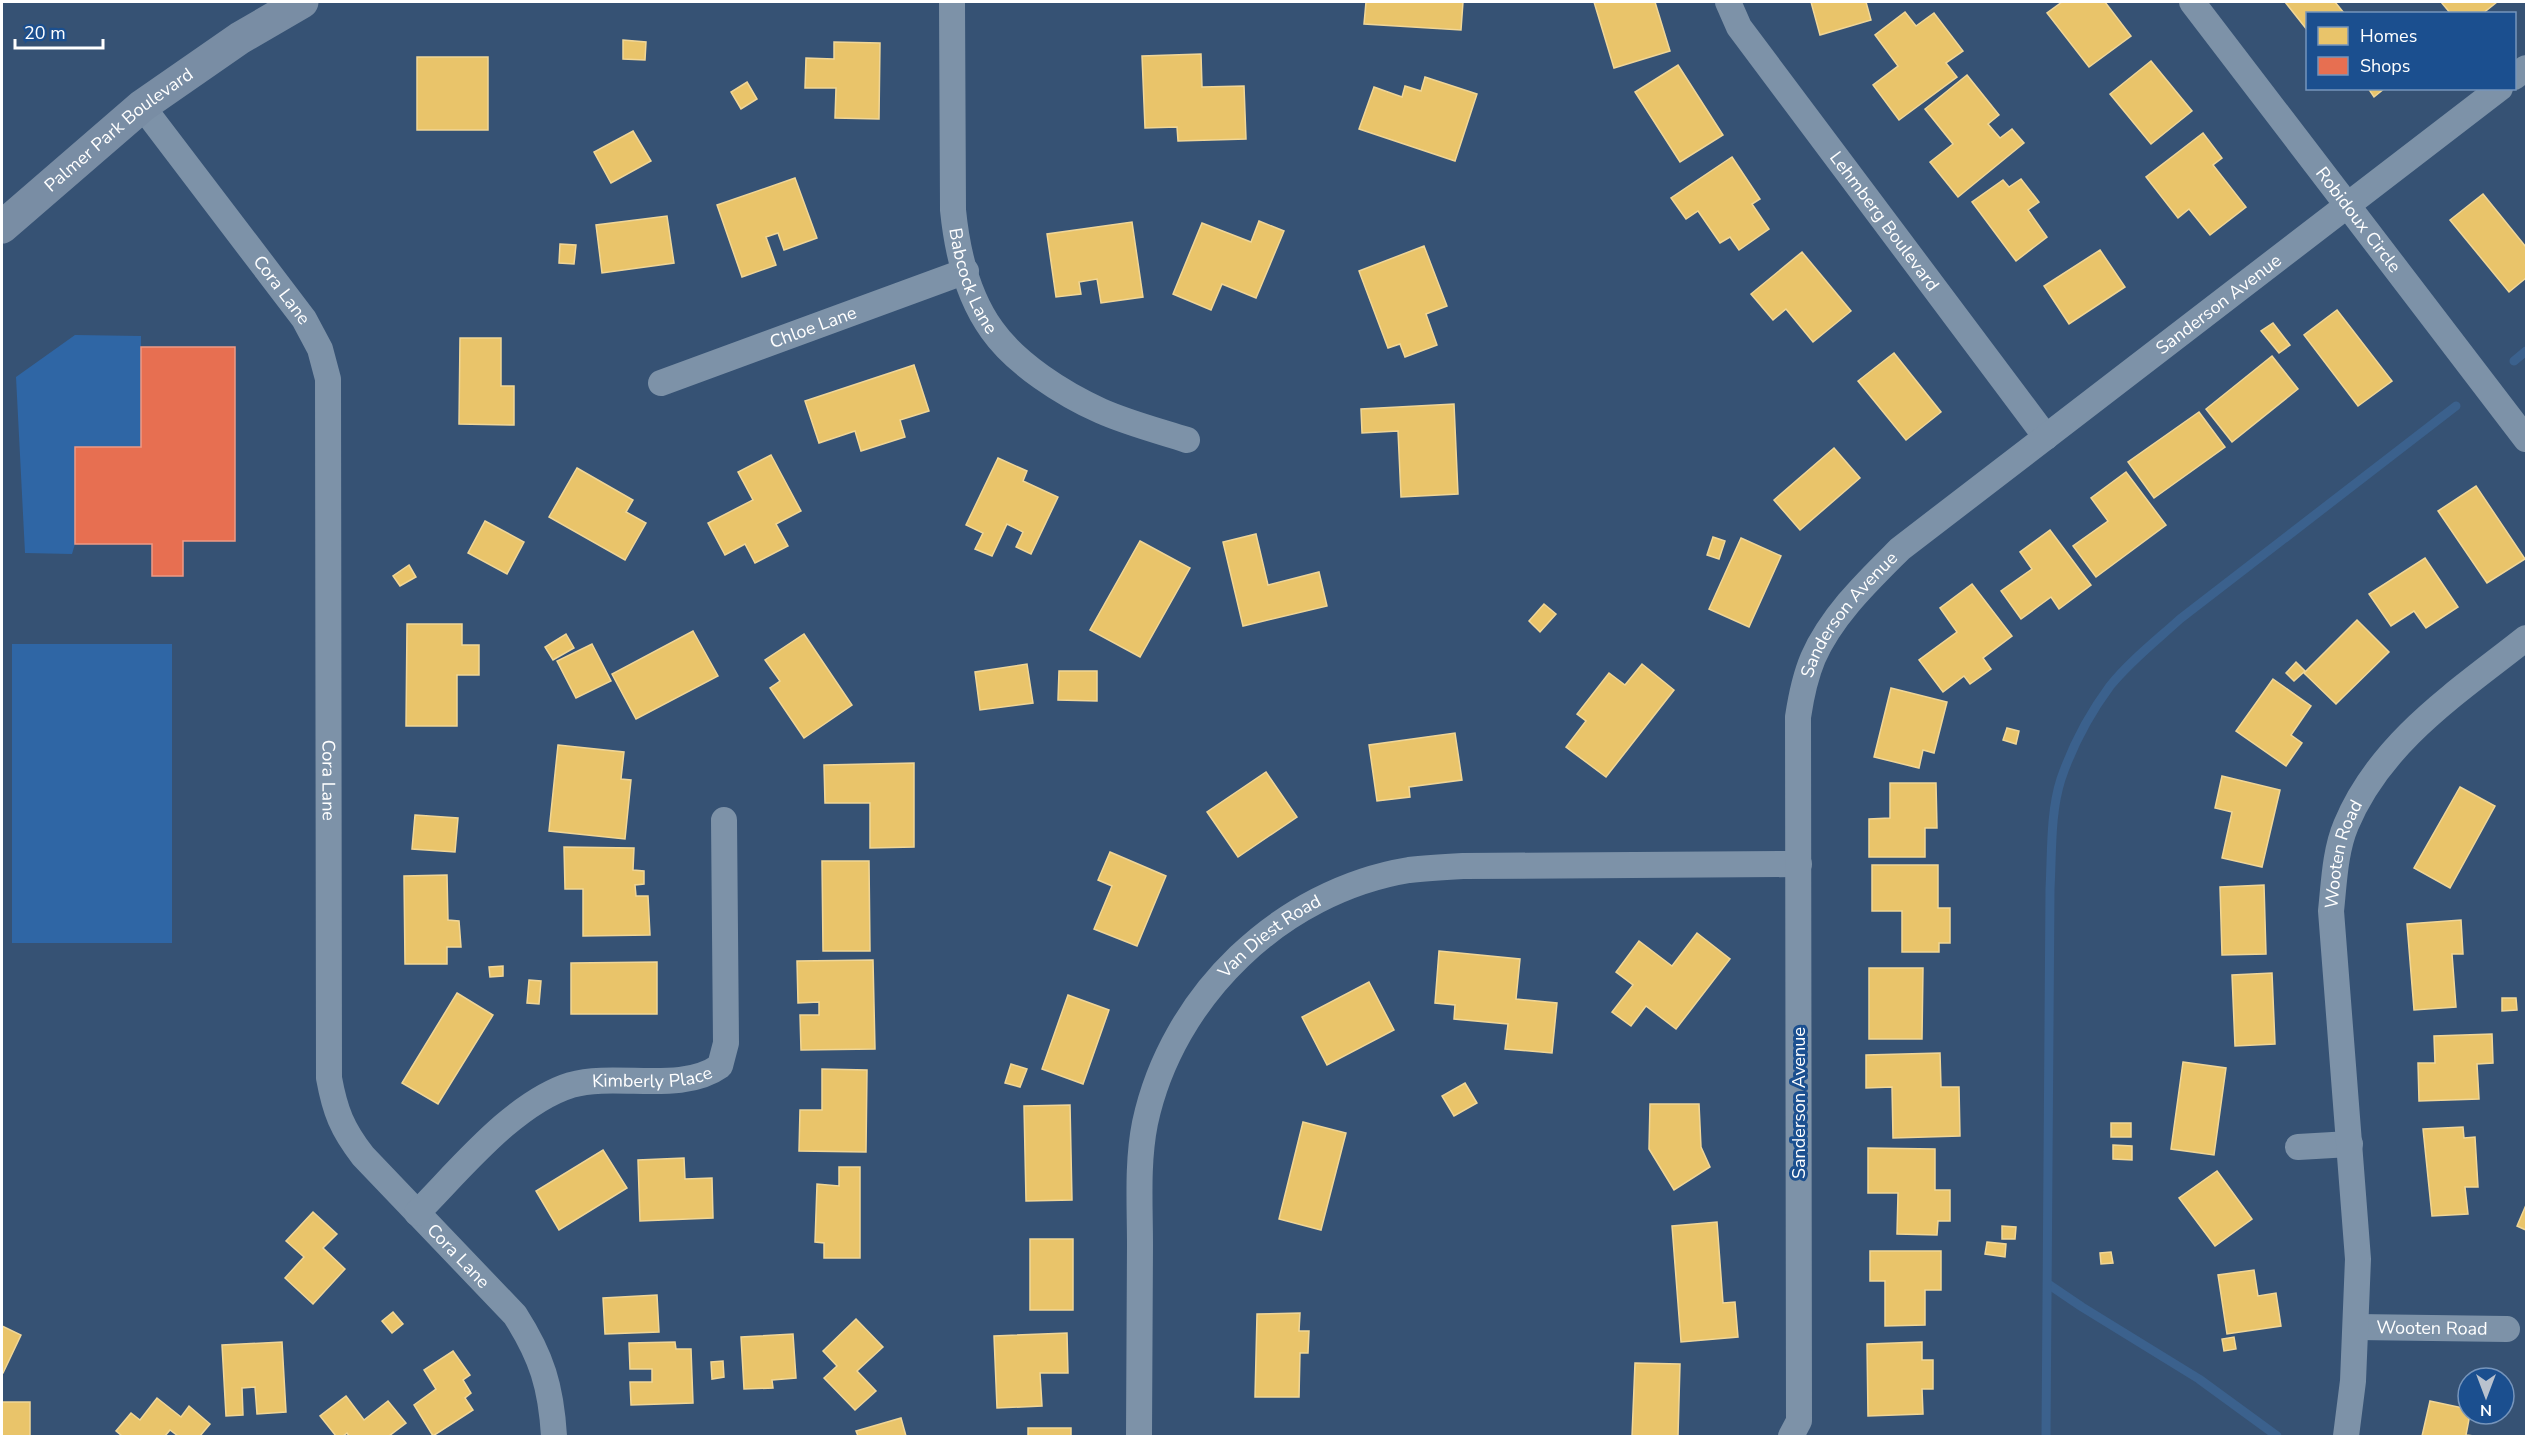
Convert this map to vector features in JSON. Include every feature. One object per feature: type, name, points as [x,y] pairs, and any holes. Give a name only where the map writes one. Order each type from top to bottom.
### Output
[{"type":"main road","name":"Palmer Park Boulevard","points":[[2,226],[142,106],[231,44],[302,2]]},
{"type":"street","name":"Babcock Lane","points":[[952,2],[953,210],[956,241],[977,305],[992,331],[1020,361],[1045,379],[1101,411],[1187,440]]},
{"type":"street","name":"Lehmberg Boulevard","points":[[1728,2],[1739,27],[2046,437]]},
{"type":"street","name":"Robidoux Circle","points":[[2192,2],[2526,440]]},
{"type":"street","name":"Sanderson Avenue","points":[[1791,1437],[1798,1421],[1798,717],[1804,686],[1813,658],[1828,631],[1861,589],[1900,549],[2497,90]]},
{"type":"street","name":"Cora Lane","points":[[142,106],[304,319],[320,349],[328,379],[329,1078],[334,1108],[345,1133],[363,1156],[515,1315],[533,1344],[546,1378],[553,1412],[554,1437]]},
{"type":"street","name":"Chloe Lane","points":[[661,383],[966,271]]},
{"type":"street","name":"Wooten Road","points":[[2346,1437],[2357,1327],[2358,1259],[2331,911],[2336,866],[2345,826],[2366,786],[2384,760],[2419,722],[2526,638]]},
{"type":"street","name":"Kimberly Place","points":[[417,1213],[507,1122],[538,1100],[572,1085],[608,1081],[687,1079],[707,1076],[720,1066],[726,1043],[724,820]]},
{"type":"street","name":"Van Diest Road","points":[[1139,1437],[1140,1167],[1145,1123],[1159,1079],[1179,1036],[1200,1000],[1230,963],[1267,933],[1308,906],[1359,884],[1408,871],[1463,866],[1799,864]]},
{"type":"street","points":[[2298,1147],[2350,1144]]},
{"type":"street","name":"Wooten Road","points":[[2357,1327],[2507,1329]]},
{"type":"shaded area","points":[[75,335],[141,336],[141,447],[75,448],[75,544],[72,554],[25,553],[16,377]]},
{"type":"shaded area","points":[[12,644],[172,644],[172,943],[12,943]]},
{"type":"building: Homes","points":[[1366,2],[1463,2],[1461,30],[1364,24]]},
{"type":"building: Homes","points":[[1594,2],[1655,2],[1670,51],[1614,68]]},
{"type":"building: Homes","points":[[1811,2],[1866,2],[1871,20],[1820,35]]},
{"type":"building: Homes","points":[[2062,2],[2105,2],[2131,36],[2089,67],[2047,13]]},
{"type":"building: Homes","points":[[2285,2],[2335,2],[2343,12],[2306,12],[2306,28]]},
{"type":"building: Homes","points":[[2441,2],[2497,2],[2484,12],[2449,12]]},
{"type":"building: Homes","points":[[1905,12],[1916,26],[1934,13],[1963,51],[1946,63],[1957,77],[1899,120],[1873,85],[1898,66],[1875,35]]},
{"type":"building: Homes","points":[[623,40],[646,42],[645,60],[623,59]]},
{"type":"building: Homes","points":[[834,42],[880,43],[879,119],[835,118],[836,88],[805,88],[806,58],[834,59]]},
{"type":"building: Homes","points":[[1201,54],[1202,87],[1244,86],[1246,139],[1178,141],[1177,127],[1145,128],[1142,56]]},
{"type":"building: Homes","points":[[417,57],[488,57],[488,130],[417,130]]},
{"type":"building: Homes","points":[[2151,61],[2192,111],[2151,144],[2110,94]]},
{"type":"building: Homes","points":[[1678,65],[1723,135],[1680,162],[1635,92]]},
{"type":"building: Homes","points":[[1967,75],[1999,115],[1988,124],[2000,138],[2012,129],[2024,143],[1958,197],[1930,162],[1953,144],[1925,109]]},
{"type":"building: Homes","points":[[1425,77],[1477,94],[1455,161],[1359,129],[1374,87],[1402,97],[1405,86],[1421,91]]},
{"type":"building: Homes","points":[[747,82],[757,99],[741,109],[731,92]]},
{"type":"building: Homes","points":[[2369,90],[2383,90],[2374,97]]},
{"type":"building: Homes","points":[[633,131],[651,161],[611,183],[594,152]]},
{"type":"building: Homes","points":[[2203,133],[2222,158],[2213,165],[2246,207],[2210,235],[2189,209],[2178,218],[2146,177]]},
{"type":"building: Homes","points":[[1732,157],[1760,199],[1752,204],[1769,229],[1739,250],[1730,237],[1720,243],[1698,211],[1686,219],[1671,198]]},
{"type":"building: Homes","points":[[795,178],[817,238],[784,250],[778,233],[766,237],[776,265],[742,277],[717,205]]},
{"type":"building: Homes","points":[[2021,179],[2039,202],[2028,210],[2047,237],[2016,261],[1972,202],[2003,180],[2009,187]]},
{"type":"building: Homes","points":[[2483,194],[2526,247],[2526,278],[2509,292],[2450,220]]},
{"type":"building: Homes","points":[[667,216],[674,263],[602,273],[596,225]]},
{"type":"building: Homes","points":[[1259,221],[1284,231],[1256,298],[1222,284],[1211,310],[1173,294],[1202,223],[1251,242]]},
{"type":"building: Homes","points":[[1132,222],[1143,297],[1101,303],[1097,279],[1079,282],[1081,294],[1056,297],[1047,234]]},
{"type":"building: Homes","points":[[560,244],[576,245],[574,264],[559,263]]},
{"type":"building: Homes","points":[[1424,246],[1447,306],[1426,314],[1437,345],[1405,357],[1400,344],[1388,348],[1359,271]]},
{"type":"building: Homes","points":[[2100,250],[2125,287],[2069,324],[2044,286]]},
{"type":"building: Homes","points":[[1802,252],[1851,311],[1813,342],[1786,309],[1773,320],[1751,294]]},
{"type":"building: Homes","points":[[2337,310],[2392,381],[2358,406],[2304,335]]},
{"type":"building: Homes","points":[[2273,323],[2290,345],[2279,353],[2261,331]]},
{"type":"building: Homes","points":[[460,338],[501,338],[501,386],[514,386],[514,425],[459,424]]},
{"type":"building: Homes","points":[[1894,353],[1941,412],[1906,440],[1858,381]]},
{"type":"building: Homes","points":[[2272,356],[2298,389],[2232,442],[2206,409]]},
{"type":"building: Homes","points":[[914,365],[929,411],[900,420],[905,437],[861,451],[855,431],[819,443],[805,401]]},
{"type":"building: Homes","points":[[1454,404],[1458,494],[1401,497],[1398,431],[1362,433],[1361,409]]},
{"type":"building: Homes","points":[[2199,412],[2225,447],[2154,498],[2128,462]]},
{"type":"building: Homes","points":[[1834,448],[1860,478],[1800,530],[1774,500]]},
{"type":"building: Homes","points":[[771,455],[801,511],[776,524],[788,546],[755,563],[745,544],[725,555],[708,523],[753,500],[738,472]]},
{"type":"building: Homes","points":[[998,458],[1027,471],[1023,481],[1058,497],[1031,554],[1016,547],[1023,532],[1007,524],[992,556],[975,549],[983,533],[966,525]]},
{"type":"building: Homes","points":[[577,468],[633,500],[626,512],[646,523],[625,560],[549,517]]},
{"type":"building: Homes","points":[[2126,472],[2166,525],[2096,577],[2073,546],[2108,521],[2091,498]]},
{"type":"building: Homes","points":[[2476,486],[2525,559],[2487,583],[2438,511]]},
{"type":"building: Homes","points":[[485,521],[524,542],[507,574],[468,553]]},
{"type":"building: Homes","points":[[2050,530],[2091,585],[2059,609],[2051,597],[2021,619],[2001,591],[2032,569],[2020,552]]},
{"type":"building: Homes","points":[[1256,534],[1268,585],[1319,572],[1327,606],[1243,626],[1223,542]]},
{"type":"building: Homes","points":[[1713,537],[1725,541],[1719,559],[1707,555]]},
{"type":"building: Homes","points":[[1741,538],[1781,556],[1749,627],[1709,609]]},
{"type":"building: Homes","points":[[1140,541],[1190,568],[1140,657],[1090,630]]},
{"type":"building: Homes","points":[[2425,558],[2458,607],[2426,628],[2414,611],[2391,626],[2369,594]]},
{"type":"building: Homes","points":[[409,565],[416,577],[400,586],[393,576]]},
{"type":"building: Homes","points":[[1972,584],[2012,636],[1983,658],[1991,669],[1970,684],[1964,676],[1943,692],[1919,660],[1957,632],[1940,608]]},
{"type":"building: Homes","points":[[1544,604],[1556,614],[1540,632],[1529,621]]},
{"type":"building: Homes","points":[[2357,620],[2389,652],[2336,704],[2304,673]]},
{"type":"building: Homes","points":[[407,624],[462,624],[462,645],[479,645],[479,675],[457,675],[457,726],[406,726]]},
{"type":"building: Homes","points":[[693,631],[718,676],[636,719],[612,674]]},
{"type":"building: Homes","points":[[566,634],[574,648],[553,660],[545,647]]},
{"type":"building: Homes","points":[[804,634],[852,705],[804,738],[770,688],[780,681],[765,660]]},
{"type":"building: Homes","points":[[592,644],[611,681],[576,698],[557,661]]},
{"type":"building: Homes","points":[[2296,662],[2305,671],[2294,681],[2286,673]]},
{"type":"building: Homes","points":[[1027,664],[1033,703],[980,710],[975,672]]},
{"type":"building: Homes","points":[[1642,664],[1674,690],[1606,777],[1566,747],[1586,721],[1577,714],[1609,673],[1625,685]]},
{"type":"building: Homes","points":[[1059,671],[1097,671],[1097,701],[1058,700]]},
{"type":"building: Homes","points":[[2273,679],[2311,706],[2291,735],[2302,743],[2286,766],[2236,731]]},
{"type":"building: Homes","points":[[1891,688],[1947,702],[1934,753],[1923,750],[1919,768],[1874,757]]},
{"type":"building: Homes","points":[[2007,728],[2019,731],[2016,744],[2003,740]]},
{"type":"building: Homes","points":[[1455,733],[1462,780],[1409,787],[1410,797],[1377,801],[1369,745]]},
{"type":"building: Homes","points":[[558,745],[624,752],[621,779],[631,780],[625,839],[549,831]]},
{"type":"building: Homes","points":[[914,763],[914,847],[870,848],[870,803],[825,803],[824,765]]},
{"type":"building: Homes","points":[[1266,772],[1297,817],[1238,857],[1207,812]]},
{"type":"building: Homes","points":[[2222,776],[2280,790],[2262,867],[2222,858],[2232,812],[2215,808]]},
{"type":"building: Homes","points":[[1890,783],[1936,783],[1937,828],[1925,828],[1925,857],[1869,857],[1869,819],[1890,818]]},
{"type":"building: Homes","points":[[2460,787],[2495,806],[2450,888],[2414,868]]},
{"type":"building: Homes","points":[[415,815],[458,818],[455,852],[412,849]]},
{"type":"building: Homes","points":[[564,847],[634,848],[633,870],[644,871],[644,884],[635,885],[636,896],[648,896],[650,935],[583,936],[583,889],[565,889]]},
{"type":"building: Homes","points":[[1110,852],[1166,876],[1137,946],[1094,929],[1112,886],[1098,880]]},
{"type":"building: Homes","points":[[822,861],[869,861],[870,951],[823,951]]},
{"type":"building: Homes","points":[[1872,865],[1938,865],[1938,908],[1950,908],[1950,943],[1939,943],[1939,952],[1902,952],[1902,911],[1872,911]]},
{"type":"building: Homes","points":[[447,875],[448,920],[459,921],[461,947],[447,947],[447,964],[405,964],[404,876]]},
{"type":"building: Homes","points":[[2264,885],[2266,954],[2222,955],[2220,887]]},
{"type":"building: Homes","points":[[2461,920],[2463,954],[2452,954],[2456,1007],[2414,1010],[2407,924]]},
{"type":"building: Homes","points":[[1697,933],[1730,959],[1676,1029],[1646,1006],[1631,1026],[1612,1012],[1633,985],[1616,972],[1639,941],[1672,966]]},
{"type":"building: Homes","points":[[1439,951],[1520,959],[1516,999],[1557,1003],[1552,1053],[1505,1049],[1508,1024],[1454,1019],[1455,1005],[1435,1003]]},
{"type":"building: Homes","points":[[873,960],[875,1049],[801,1050],[800,1015],[819,1015],[819,1002],[798,1003],[797,961]]},
{"type":"building: Homes","points":[[657,962],[657,1014],[571,1014],[571,963]]},
{"type":"building: Homes","points":[[503,966],[503,976],[490,977],[489,967]]},
{"type":"building: Homes","points":[[1869,968],[1923,968],[1922,1039],[1869,1039]]},
{"type":"building: Homes","points":[[2272,973],[2275,1044],[2235,1046],[2232,975]]},
{"type":"building: Homes","points":[[529,980],[541,981],[539,1004],[527,1003]]},
{"type":"building: Homes","points":[[1369,982],[1394,1030],[1327,1065],[1302,1017]]},
{"type":"building: Homes","points":[[457,993],[493,1015],[438,1104],[402,1083]]},
{"type":"building: Homes","points":[[1068,995],[1109,1010],[1083,1084],[1042,1069]]},
{"type":"building: Homes","points":[[2502,998],[2516,998],[2517,1010],[2502,1011]]},
{"type":"building: Homes","points":[[2492,1034],[2493,1063],[2477,1064],[2479,1099],[2419,1101],[2418,1063],[2435,1063],[2434,1036]]},
{"type":"building: Homes","points":[[1940,1053],[1941,1087],[1959,1087],[1960,1136],[1893,1138],[1892,1087],[1866,1088],[1866,1055]]},
{"type":"building: Homes","points":[[2183,1062],[2226,1068],[2214,1155],[2171,1149]]},
{"type":"building: Homes","points":[[1011,1064],[1027,1069],[1020,1087],[1005,1083]]},
{"type":"building: Homes","points":[[822,1069],[867,1070],[866,1152],[799,1151],[800,1110],[822,1110]]},
{"type":"building: Homes","points":[[1465,1083],[1477,1103],[1454,1116],[1442,1096]]},
{"type":"building: Homes","points":[[1650,1104],[1699,1104],[1701,1147],[1710,1167],[1674,1190],[1649,1149]]},
{"type":"building: Homes","points":[[1070,1105],[1072,1200],[1026,1201],[1024,1106]]},
{"type":"building: Homes","points":[[1303,1122],[1346,1133],[1321,1230],[1279,1219]]},
{"type":"building: Homes","points":[[2111,1123],[2131,1123],[2131,1137],[2111,1137]]},
{"type":"building: Homes","points":[[2463,1127],[2464,1138],[2475,1137],[2478,1187],[2465,1187],[2468,1214],[2432,1216],[2423,1129]]},
{"type":"building: Homes","points":[[2113,1145],[2132,1146],[2132,1160],[2113,1159]]},
{"type":"building: Homes","points":[[1868,1148],[1935,1149],[1935,1190],[1950,1190],[1950,1221],[1938,1221],[1937,1235],[1897,1234],[1898,1193],[1868,1193]]},
{"type":"building: Homes","points":[[603,1150],[627,1188],[559,1230],[536,1191]]},
{"type":"building: Homes","points":[[684,1158],[685,1179],[712,1178],[713,1218],[640,1221],[638,1160]]},
{"type":"building: Homes","points":[[839,1167],[860,1167],[860,1258],[824,1258],[824,1243],[815,1242],[817,1184],[839,1186]]},
{"type":"building: Homes","points":[[2217,1171],[2252,1219],[2215,1246],[2179,1198]]},
{"type":"building: Homes","points":[[2526,1205],[2526,1230],[2517,1226]]},
{"type":"building: Homes","points":[[313,1212],[337,1234],[323,1248],[345,1269],[313,1304],[285,1278],[304,1257],[286,1241]]},
{"type":"building: Homes","points":[[1717,1222],[1723,1303],[1735,1302],[1738,1337],[1681,1342],[1672,1226]]},
{"type":"building: Homes","points":[[2002,1226],[2016,1227],[2015,1239],[2002,1239]]},
{"type":"building: Homes","points":[[1030,1239],[1073,1239],[1073,1310],[1030,1310]]},
{"type":"building: Homes","points":[[1987,1242],[2006,1244],[2005,1257],[1985,1254]]},
{"type":"building: Homes","points":[[1870,1251],[1941,1251],[1941,1290],[1925,1290],[1925,1325],[1885,1326],[1885,1281],[1870,1281]]},
{"type":"building: Homes","points":[[2111,1252],[2113,1263],[2101,1264],[2100,1253]]},
{"type":"building: Homes","points":[[2254,1270],[2258,1296],[2276,1293],[2281,1326],[2227,1334],[2218,1275]]},
{"type":"building: Homes","points":[[657,1295],[659,1332],[605,1334],[603,1298]]},
{"type":"building: Homes","points":[[393,1312],[403,1324],[392,1333],[382,1321]]},
{"type":"building: Homes","points":[[1300,1313],[1299,1331],[1309,1331],[1308,1353],[1300,1353],[1299,1397],[1255,1397],[1257,1314]]},
{"type":"building: Homes","points":[[856,1319],[883,1347],[857,1371],[876,1391],[855,1410],[824,1378],[837,1366],[823,1351]]},
{"type":"building: Homes","points":[[2,1326],[21,1335],[3,1373],[2,1373]]},
{"type":"building: Homes","points":[[1067,1333],[1068,1373],[1040,1373],[1042,1406],[997,1408],[994,1336]]},
{"type":"building: Homes","points":[[793,1334],[796,1378],[772,1380],[773,1388],[744,1389],[741,1337]]},
{"type":"building: Homes","points":[[2234,1337],[2236,1349],[2224,1351],[2222,1339]]},
{"type":"building: Homes","points":[[282,1342],[286,1412],[257,1414],[255,1387],[242,1388],[243,1415],[226,1416],[222,1345]]},
{"type":"building: Homes","points":[[675,1342],[676,1349],[691,1349],[693,1403],[631,1405],[630,1382],[652,1382],[652,1369],[630,1369],[629,1343]]},
{"type":"building: Homes","points":[[1922,1342],[1922,1360],[1933,1360],[1933,1389],[1922,1389],[1923,1414],[1868,1416],[1867,1344]]},
{"type":"building: Homes","points":[[453,1351],[470,1375],[463,1380],[471,1393],[465,1398],[473,1410],[433,1436],[414,1405],[436,1389],[424,1370]]},
{"type":"building: Homes","points":[[723,1361],[724,1377],[712,1379],[711,1362]]},
{"type":"building: Homes","points":[[1635,1363],[1680,1364],[1678,1436],[1632,1436]]},
{"type":"building: Homes","points":[[346,1396],[364,1420],[388,1401],[406,1423],[389,1436],[349,1436],[347,1433],[343,1436],[336,1436],[320,1416]]},
{"type":"building: Homes","points":[[157,1398],[181,1417],[189,1406],[210,1424],[200,1436],[178,1436],[170,1430],[165,1436],[122,1436],[116,1431],[131,1413],[140,1420]]},
{"type":"building: Homes","points":[[2430,1401],[2456,1406],[2456,1426],[2468,1426],[2466,1435],[2474,1436],[2422,1436]]},
{"type":"building: Homes","points":[[2,1402],[30,1402],[30,1436],[2,1436]]},
{"type":"building: Homes","points":[[901,1418],[906,1436],[858,1436],[856,1431]]},
{"type":"building: Homes","points":[[1028,1428],[1071,1428],[1071,1436],[1028,1436]]},
{"type":"building: Shops","points":[[141,347],[235,347],[235,541],[183,541],[183,576],[152,576],[152,544],[75,544],[75,447],[141,447]]},
{"type":"waterway","points":[[2514,361],[2526,351]]},
{"type":"waterway","points":[[2046,1436],[2050,889],[2055,806],[2065,767],[2095,707],[2110,686],[2144,651],[2180,619],[2456,406]]},
{"type":"waterway","points":[[2048,1284],[2199,1379],[2277,1436]]}]
